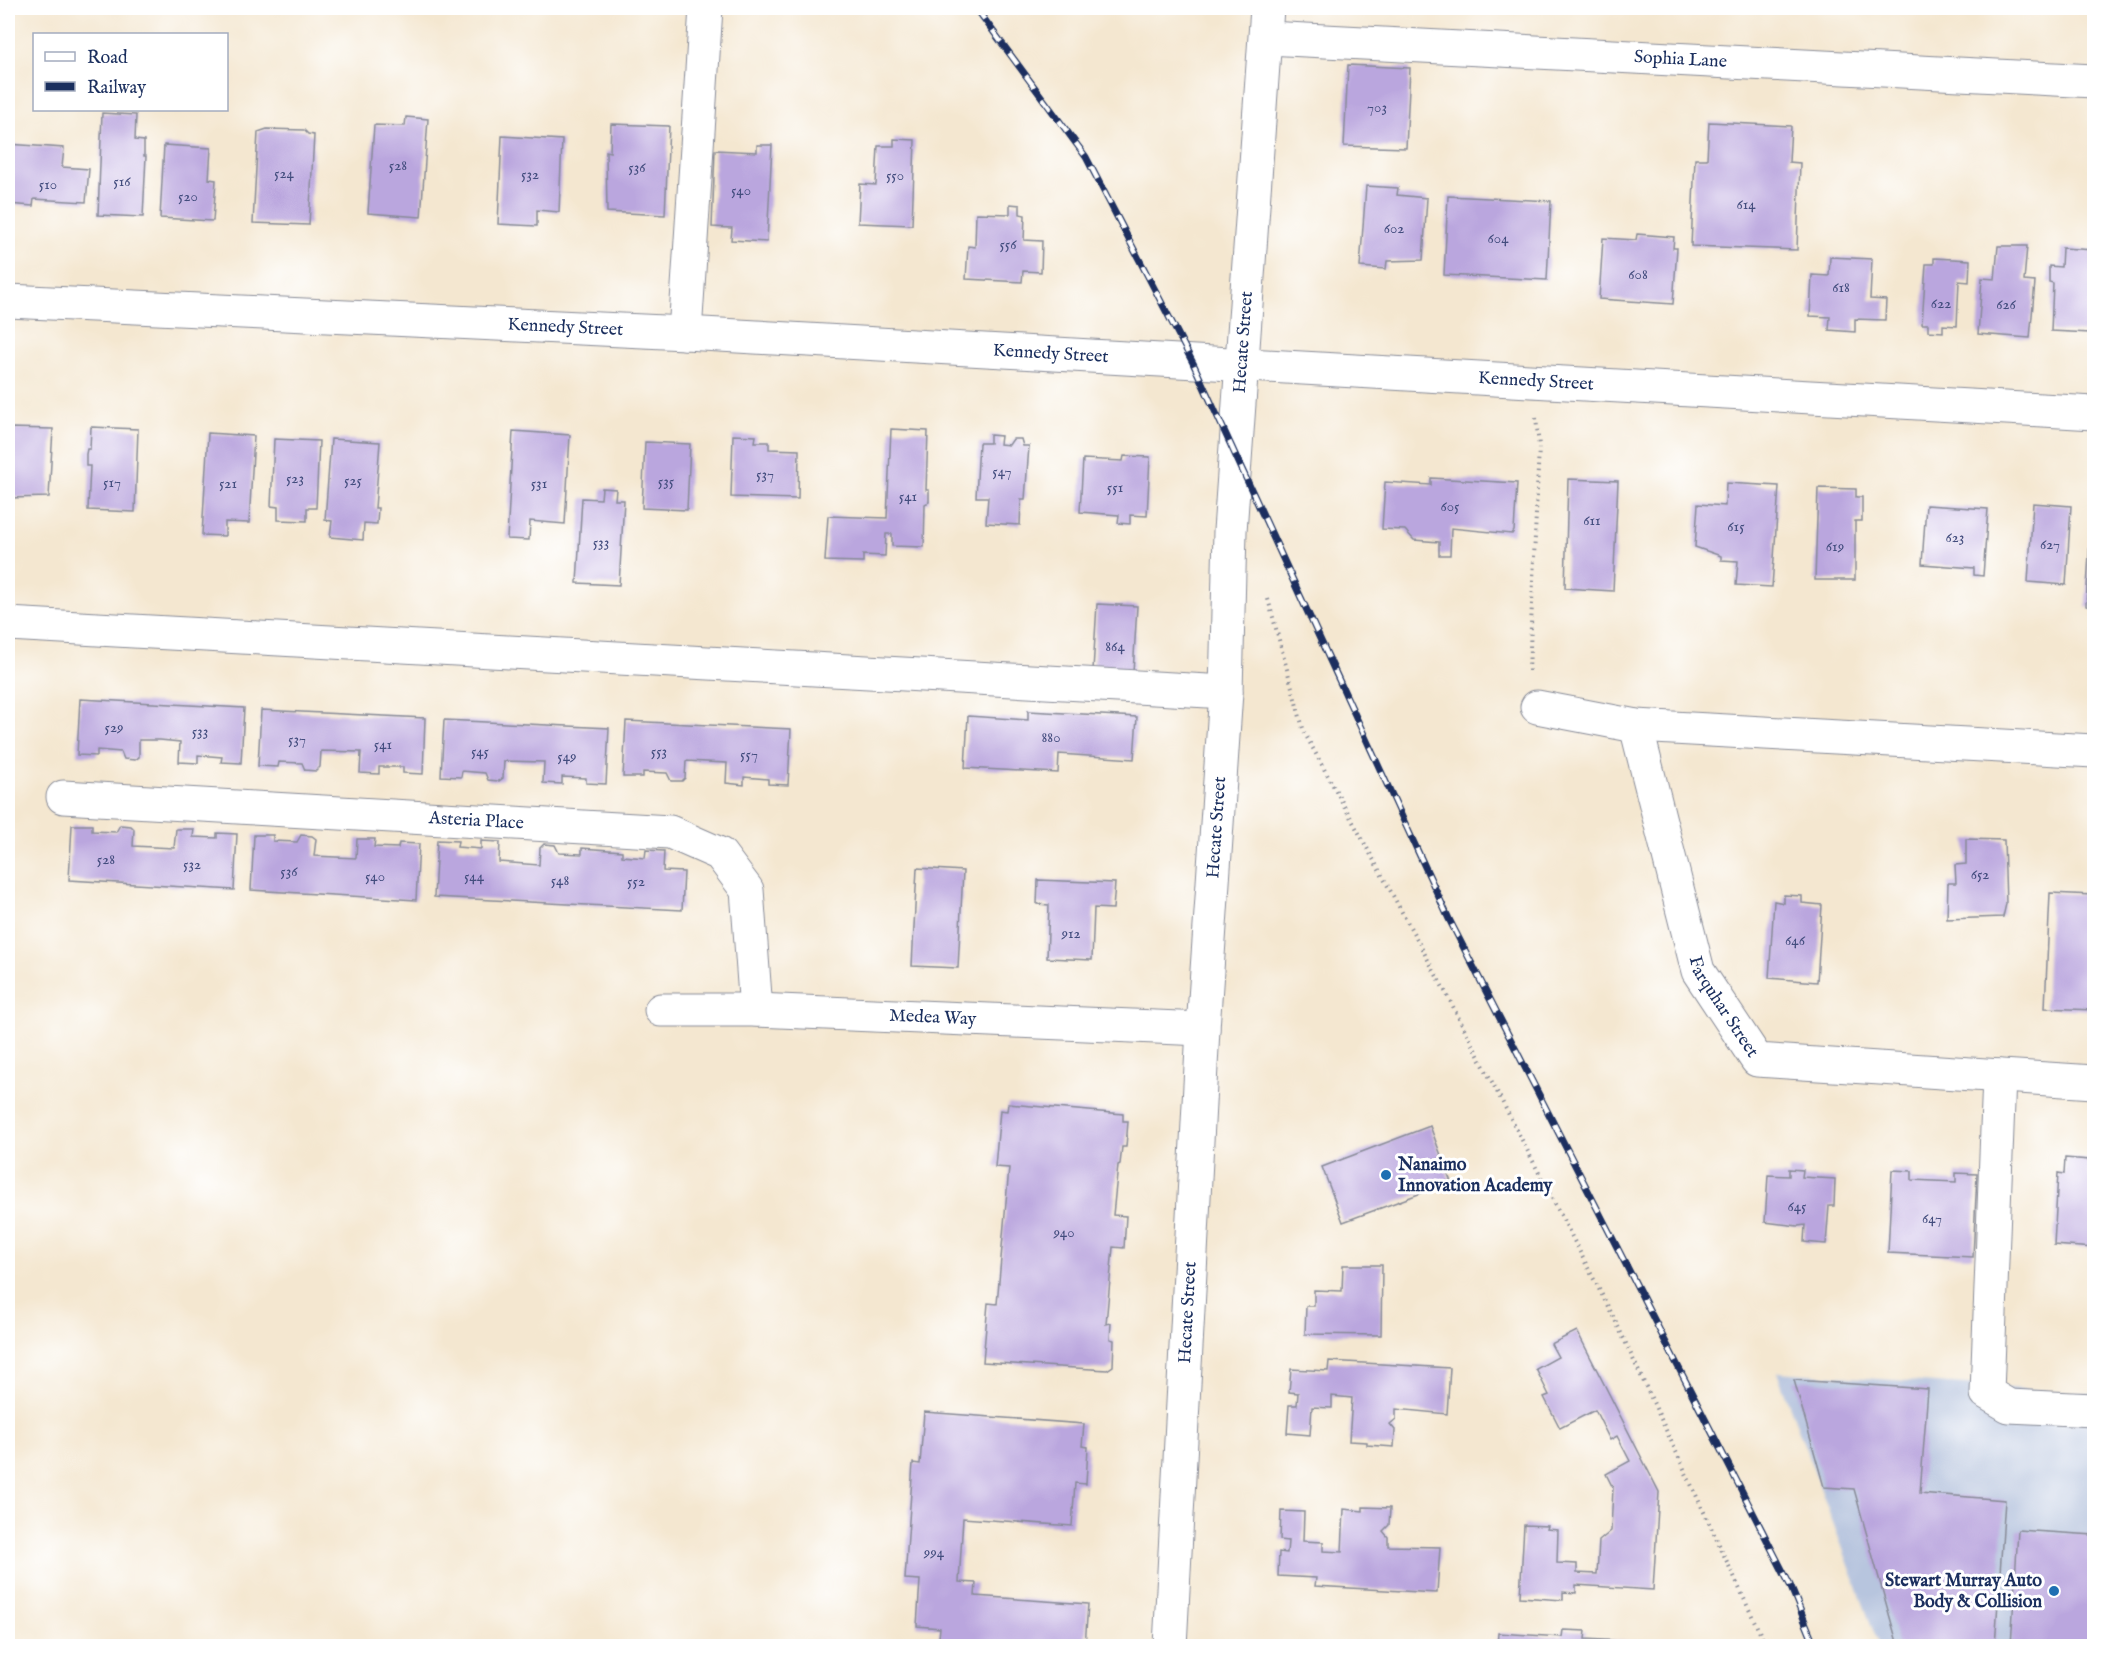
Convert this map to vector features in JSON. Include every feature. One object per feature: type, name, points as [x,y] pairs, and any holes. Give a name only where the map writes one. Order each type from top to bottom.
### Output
[{"type":"street","points":[[685,333],[706,8]]},
{"type":"street","name":"Sophia Lane","points":[[1267,23],[2094,81]]},
{"type":"street","name":"Hecate Street","points":[[1170,1647],[1203,1029],[1226,692],[1230,531],[1267,23]]},
{"type":"street","name":"Kennedy Street","points":[[8,301],[685,333],[2094,413]]},
{"type":"street","points":[[8,624],[1226,692]]},
{"type":"street","points":[[1537,707],[1636,726],[2094,751]]},
{"type":"street","name":"Farquhar Street","points":[[1636,726],[1698,971],[1757,1060],[2094,1082]]},
{"type":"street","name":"Asteria Place","points":[[63,797],[670,832],[720,854],[747,890],[756,1010]]},
{"type":"street","name":"Medea Way","points":[[661,1010],[756,1010],[1203,1029]]},
{"type":"street","points":[[1999,1076],[1987,1393],[2009,1406],[2094,1410]]},
{"type":"path","points":[[1532,381],[1539,446],[1529,671],[1537,707]]},
{"type":"path","points":[[1267,595],[1304,732],[1446,993],[1616,1322],[1766,1647]]},
{"type":"shaded area","points":[[1777,1372],[2094,1394],[2094,1646],[1879,1646]]},
{"type":"building","points":[[1348,65],[1410,68],[1406,148],[1344,146]]},
{"type":"building","points":[[102,113],[136,115],[135,140],[144,141],[144,156],[146,156],[143,217],[98,215]]},
{"type":"building","points":[[406,117],[428,119],[421,217],[368,213],[374,125],[405,126]]},
{"type":"building","points":[[1709,122],[1791,126],[1789,162],[1800,163],[1797,250],[1691,246],[1695,159],[1707,159]]},
{"type":"building","points":[[611,124],[669,126],[665,215],[607,212],[606,151],[610,152]]},
{"type":"building","points":[[267,129],[304,130],[314,135],[309,225],[253,223],[258,132]]},
{"type":"building","points":[[502,136],[562,140],[559,212],[537,210],[537,226],[498,224]]},
{"type":"building","points":[[894,139],[915,140],[912,225],[858,223],[860,184],[876,185],[878,146],[894,146]]},
{"type":"building","points":[[8,144],[64,148],[62,167],[89,169],[86,202],[34,199],[33,206],[8,204]]},
{"type":"building","points":[[164,145],[211,148],[209,179],[216,180],[213,221],[160,218]]},
{"type":"building","points":[[757,145],[772,145],[767,242],[731,240],[732,228],[712,227],[715,150],[757,152]]},
{"type":"building","points":[[1366,186],[1398,188],[1397,195],[1427,198],[1423,260],[1387,261],[1386,269],[1360,267]]},
{"type":"building","points":[[1448,196],[1551,201],[1547,280],[1444,275]]},
{"type":"building","points":[[1010,204],[1020,205],[1020,214],[1025,215],[1024,240],[1042,241],[1041,272],[1023,271],[1022,282],[966,279],[968,246],[975,247],[976,213],[1010,214]]},
{"type":"building","points":[[1637,234],[1674,237],[1673,248],[1677,248],[1673,304],[1599,299],[1603,238],[1636,240]]},
{"type":"building","points":[[1998,246],[2027,246],[2024,281],[2035,282],[2030,338],[1978,334],[1982,278],[1995,279]]},
{"type":"building","points":[[2062,248],[2094,250],[2091,333],[2051,331],[2053,283],[2049,282],[2049,266],[2061,267]]},
{"type":"building","points":[[1830,257],[1872,259],[1870,299],[1886,300],[1885,320],[1855,319],[1855,332],[1829,330],[1830,317],[1810,316],[1812,275],[1829,276]]},
{"type":"building","points":[[1934,258],[1970,260],[1969,282],[1959,281],[1957,326],[1943,325],[1943,332],[1928,331],[1928,324],[1922,324],[1926,264],[1934,264]]},
{"type":"building","points":[[91,427],[138,429],[135,512],[88,510],[90,466],[86,466],[86,454],[87,449],[90,449]]},
{"type":"building","points":[[8,428],[53,429],[49,497],[8,498]]},
{"type":"building","points":[[891,429],[928,431],[926,490],[929,490],[929,502],[925,504],[924,547],[892,546],[892,534],[886,534],[885,556],[863,555],[863,562],[825,561],[828,516],[887,518]]},
{"type":"building","points":[[513,431],[570,435],[565,524],[530,521],[529,540],[507,539]]},
{"type":"building","points":[[208,433],[254,436],[249,523],[225,522],[225,536],[202,535]]},
{"type":"building","points":[[733,435],[756,436],[755,442],[769,442],[769,449],[799,450],[798,499],[731,497]]},
{"type":"building","points":[[990,435],[1001,436],[1000,444],[1009,445],[1013,439],[1021,439],[1023,446],[1029,446],[1025,499],[1021,499],[1020,525],[986,523],[988,497],[976,497],[979,443],[990,443]]},
{"type":"building","points":[[274,439],[319,441],[316,508],[307,508],[307,521],[278,520],[278,507],[271,506]]},
{"type":"building","points":[[331,439],[380,442],[375,508],[378,508],[377,524],[364,523],[363,540],[330,537],[332,521],[325,520]]},
{"type":"building","points":[[645,442],[690,444],[687,510],[642,508]]},
{"type":"building","points":[[1124,456],[1150,457],[1147,516],[1130,515],[1130,524],[1118,523],[1119,515],[1080,512],[1083,459],[1123,461]]},
{"type":"building","points":[[1431,478],[1517,483],[1514,531],[1512,534],[1451,528],[1450,555],[1439,555],[1439,542],[1414,540],[1405,530],[1382,529],[1385,482],[1431,485]]},
{"type":"building","points":[[1568,479],[1618,481],[1613,591],[1565,588]]},
{"type":"building","points":[[1726,483],[1779,486],[1772,587],[1736,585],[1738,561],[1721,560],[1721,556],[1695,547],[1698,504],[1725,506]]},
{"type":"building","points":[[602,488],[616,489],[615,500],[624,500],[619,585],[577,583],[582,498],[601,499]]},
{"type":"building","points":[[1818,488],[1856,489],[1856,497],[1862,497],[1862,521],[1855,521],[1855,580],[1815,580]]},
{"type":"building","points":[[2033,503],[2071,506],[2066,585],[2028,582]]},
{"type":"building","points":[[1926,505],[1988,509],[1983,576],[1974,575],[1974,568],[1922,564]]},
{"type":"building","points":[[2091,518],[2094,518],[2094,607],[2086,606]]},
{"type":"building","points":[[1097,604],[1137,606],[1133,673],[1093,670]]},
{"type":"building","points":[[80,699],[244,708],[241,763],[221,762],[222,757],[198,755],[198,763],[179,762],[180,742],[160,740],[139,740],[139,757],[135,760],[124,759],[121,752],[97,750],[97,756],[77,755]]},
{"type":"building","points":[[261,710],[425,718],[423,774],[403,773],[403,767],[379,767],[379,774],[360,773],[361,752],[321,751],[320,767],[316,771],[305,770],[302,763],[279,762],[278,767],[258,766]]},
{"type":"building","points":[[1028,711],[1137,717],[1134,759],[1059,754],[1058,773],[965,768],[968,716],[1028,720]]},
{"type":"building","points":[[444,720],[609,728],[606,784],[586,783],[586,778],[562,777],[562,784],[543,783],[544,762],[504,761],[503,778],[499,781],[488,780],[485,773],[462,771],[461,777],[441,776]]},
{"type":"building","points":[[626,721],[791,729],[788,785],[768,784],[768,779],[744,777],[744,785],[726,783],[727,763],[686,761],[685,778],[682,781],[671,781],[667,773],[643,772],[643,777],[623,777]]},
{"type":"building","points":[[72,825],[92,825],[92,831],[116,832],[120,825],[131,826],[134,829],[133,846],[174,848],[176,829],[194,829],[193,837],[217,838],[217,833],[237,834],[234,890],[69,880]]},
{"type":"building","points":[[254,835],[273,835],[273,841],[297,842],[301,835],[312,836],[316,839],[314,856],[356,858],[357,839],[375,839],[374,847],[398,848],[399,843],[419,844],[416,900],[251,890]]},
{"type":"building","points":[[1966,839],[2004,840],[2006,904],[2003,917],[1947,919],[1948,883],[1956,883],[1955,865],[1966,864]]},
{"type":"building","points":[[437,840],[458,841],[457,847],[481,849],[481,841],[500,842],[499,862],[539,865],[540,848],[544,844],[555,845],[559,853],[582,854],[582,848],[622,851],[622,856],[645,858],[646,850],[664,851],[663,871],[684,872],[682,910],[434,897]]},
{"type":"building","points":[[917,868],[963,871],[958,968],[912,966]]},
{"type":"building","points":[[1038,880],[1115,883],[1113,909],[1094,908],[1092,960],[1047,958],[1049,905],[1037,904]]},
{"type":"building","points":[[2050,893],[2094,895],[2094,1010],[2045,1008]]},
{"type":"building","points":[[1784,895],[1802,896],[1802,903],[1822,905],[1817,982],[1769,978],[1774,901],[1784,903]]},
{"type":"building","points":[[1008,1104],[1123,1114],[1123,1121],[1128,1121],[1126,1147],[1122,1147],[1118,1165],[1113,1215],[1126,1216],[1124,1248],[1113,1247],[1106,1324],[1111,1323],[1110,1339],[1114,1340],[1113,1366],[1107,1370],[983,1362],[988,1303],[997,1304],[1009,1168],[995,1167],[1000,1110],[1007,1111]]},
{"type":"building","name":"Nanaimo Innovation Academy","points":[[1430,1126],[1451,1182],[1343,1222],[1322,1167]]},
{"type":"building","points":[[2065,1158],[2090,1160],[2089,1176],[2094,1176],[2094,1248],[2054,1245],[2058,1173],[2064,1174]]},
{"type":"building","points":[[1789,1169],[1803,1170],[1802,1177],[1835,1179],[1834,1206],[1829,1206],[1826,1244],[1804,1242],[1805,1225],[1765,1222],[1768,1175],[1789,1176]]},
{"type":"building","points":[[1892,1170],[1912,1171],[1912,1180],[1956,1182],[1956,1173],[1977,1174],[1973,1257],[1888,1253]]},
{"type":"building","points":[[1343,1265],[1382,1265],[1381,1335],[1305,1334],[1306,1306],[1314,1306],[1314,1290],[1342,1291]]},
{"type":"building","points":[[1577,1331],[1659,1492],[1653,1590],[1576,1585],[1576,1593],[1563,1592],[1563,1600],[1520,1597],[1524,1525],[1548,1526],[1547,1529],[1558,1530],[1557,1563],[1577,1564],[1577,1573],[1597,1574],[1599,1541],[1611,1531],[1613,1488],[1606,1474],[1630,1461],[1617,1436],[1610,1440],[1595,1410],[1560,1428],[1544,1397],[1549,1395],[1536,1369],[1558,1357],[1551,1344]]},
{"type":"building","points":[[1329,1361],[1450,1368],[1447,1414],[1396,1409],[1396,1419],[1390,1424],[1395,1430],[1394,1447],[1367,1445],[1367,1442],[1349,1441],[1352,1398],[1332,1396],[1332,1408],[1312,1407],[1310,1435],[1287,1433],[1289,1405],[1297,1405],[1298,1393],[1289,1392],[1291,1369],[1328,1371]]},
{"type":"building","points":[[1794,1380],[1928,1389],[1920,1493],[2005,1500],[1995,1646],[1898,1646],[1854,1489],[1824,1487]]},
{"type":"building","points":[[924,1412],[1084,1424],[1082,1446],[1088,1447],[1086,1484],[1075,1483],[1072,1526],[963,1518],[959,1582],[976,1583],[975,1596],[1088,1604],[1085,1646],[950,1646],[950,1639],[939,1638],[940,1628],[917,1626],[920,1580],[905,1579],[913,1463],[920,1464]]},
{"type":"building","points":[[1363,1507],[1390,1508],[1389,1525],[1383,1531],[1388,1537],[1388,1546],[1440,1547],[1437,1593],[1315,1586],[1316,1578],[1278,1576],[1279,1552],[1287,1553],[1288,1541],[1280,1540],[1281,1511],[1304,1512],[1303,1541],[1323,1542],[1323,1551],[1342,1552],[1344,1509],[1363,1511]]},
{"type":"building","name":"Stewart Murray Auto Body & Collision","points":[[2018,1530],[2094,1535],[2094,1646],[2011,1646]]},
{"type":"building","points":[[1563,1630],[1586,1631],[1585,1639],[1639,1642],[1639,1646],[1497,1646],[1498,1633],[1562,1637]]},
{"type":"railway","points":[[976,8],[1086,157],[1193,363],[1449,919],[1790,1585],[1815,1646]]},
{"type":"place","name":"Nanaimo Innovation Academy","points":[[1386,1175]]},
{"type":"place","name":"Stewart Murray Auto Body & Collision","points":[[2054,1591]]}]
